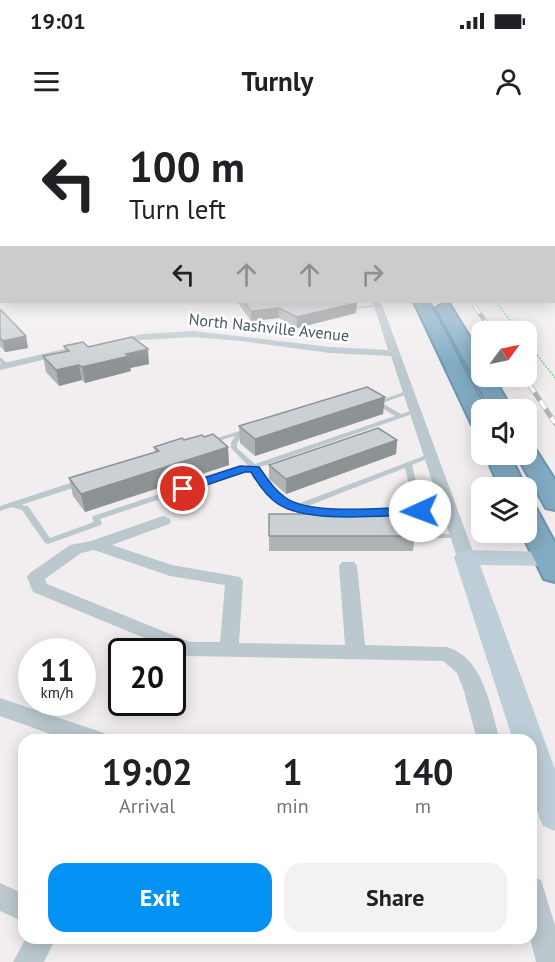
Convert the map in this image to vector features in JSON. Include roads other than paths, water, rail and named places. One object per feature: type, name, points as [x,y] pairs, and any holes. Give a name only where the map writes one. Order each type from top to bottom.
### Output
[{"type":"highway","points":[[422,303],[471,401]]},
{"type":"highway","points":[[441,303],[471,356]]},
{"type":"highway","points":[[534,465],[555,502]]},
{"type":"highway","points":[[537,534],[553,563]]},
{"type":"street","points":[[378,303],[527,734]]},
{"type":"street","name":"North Nashville Avenue","points":[[106,343],[147,335],[192,332],[229,335],[328,350],[395,353]]},
{"type":"street","points":[[2,364],[73,350]]},
{"type":"street","points":[[163,521],[95,545],[76,549],[36,577],[39,588],[188,649],[447,654],[465,668],[475,691],[487,734]]},
{"type":"street","points":[[95,545],[170,570],[234,581],[229,650]]},
{"type":"street","points":[[462,547],[553,563]]},
{"type":"street","points":[[348,566],[357,652]]},
{"type":"street","points":[[0,707],[79,734]]},
{"type":"street","points":[[537,763],[555,815]]},
{"type":"street","points":[[0,897],[18,905]]},
{"type":"street","points":[[537,912],[551,962]]},
{"type":"street","points":[[28,962],[38,944]]},
{"type":"lane","points":[[352,308],[378,303]]},
{"type":"lane","points":[[369,397],[381,400],[409,392]]},
{"type":"lane","points":[[381,400],[379,404],[399,416]]},
{"type":"lane","points":[[12,505],[25,508],[48,541],[98,523],[96,518],[244,469],[255,469],[257,466],[416,411]]},
{"type":"lane","points":[[196,446],[243,432],[234,443],[234,448],[255,469],[265,485],[283,502],[295,508],[317,513],[450,510]]},
{"type":"lane","points":[[295,508],[431,455]]},
{"type":"lane","points":[[408,464],[424,533],[462,547]]},
{"type":"lane","points":[[0,509],[87,480]]},
{"type":"railway","points":[[473,303],[476,308]]},
{"type":"railway","points":[[475,307],[485,321]]},
{"type":"railway","points":[[531,387],[555,423]]}]
